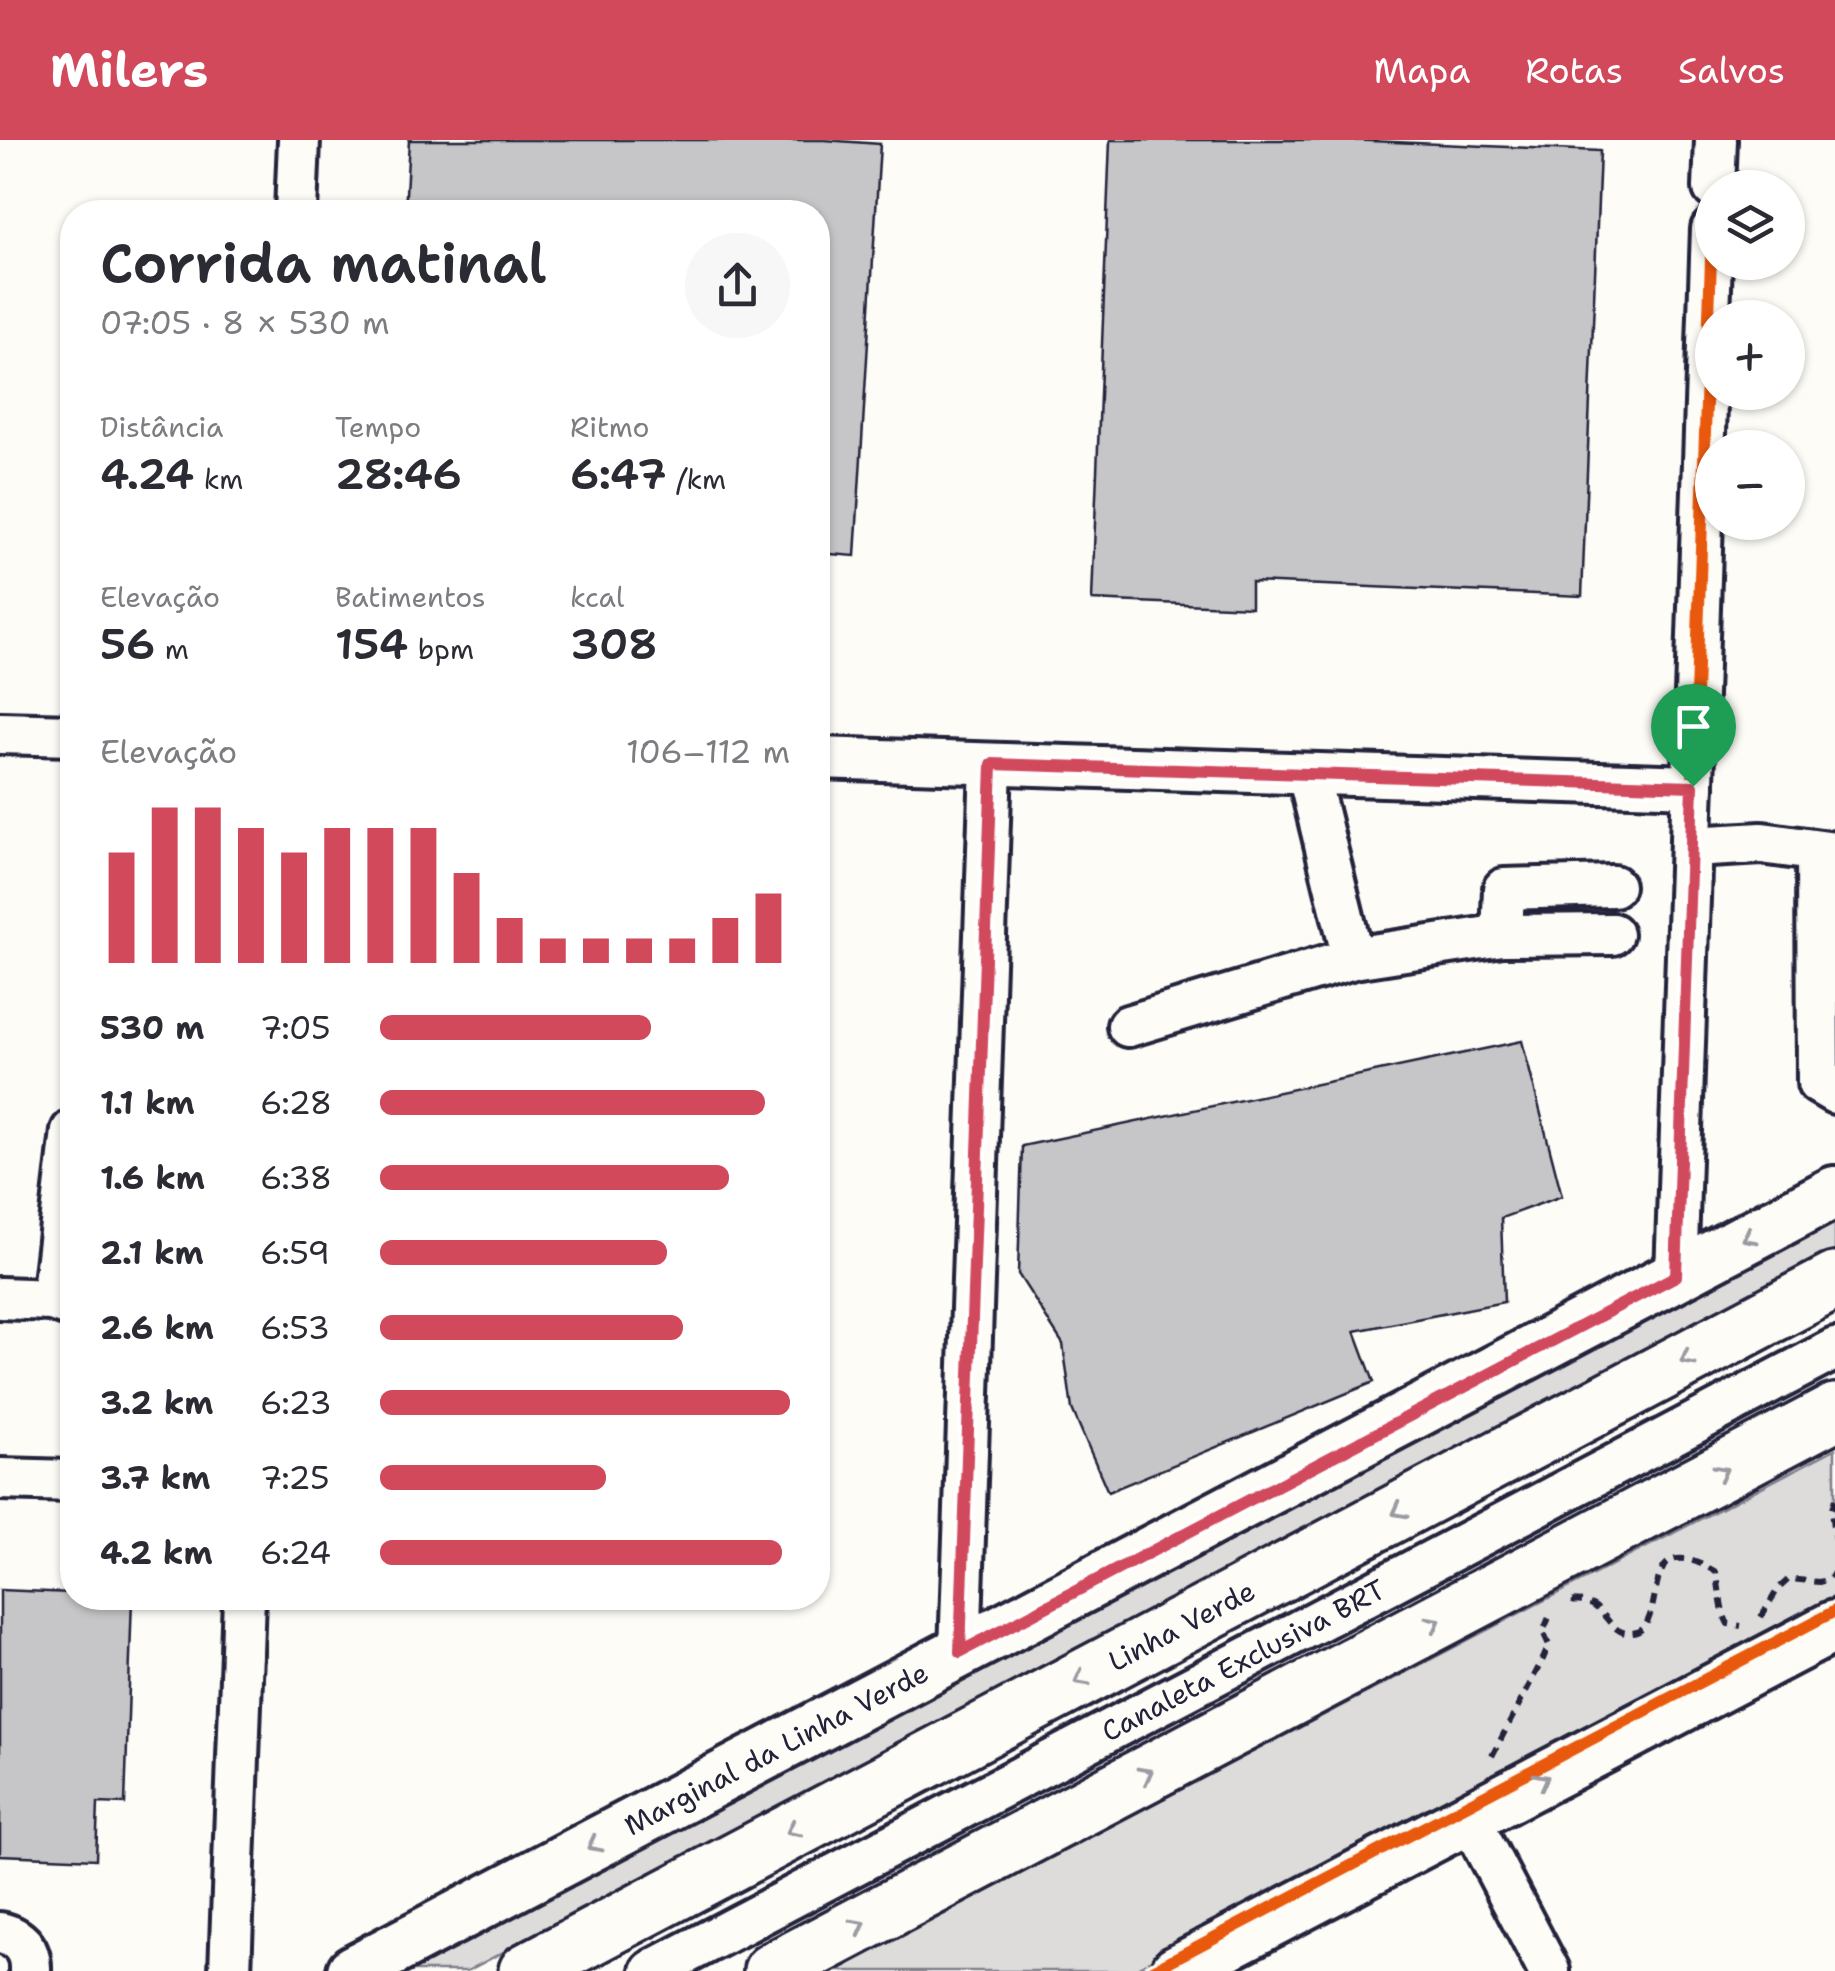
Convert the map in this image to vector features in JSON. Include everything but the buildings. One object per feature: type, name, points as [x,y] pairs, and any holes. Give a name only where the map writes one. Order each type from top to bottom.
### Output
[{"type":"highway","name":"Linha Verde","points":[[527,1971],[1835,1281]]},
{"type":"highway","points":[[772,1971],[1835,1412]]},
{"type":"main road","name":"Marginal da Linha Verde","points":[[353,1971],[1835,1192]]},
{"type":"main road","points":[[1176,1971],[1835,1626]]},
{"type":"street","points":[[296,200],[299,140]]},
{"type":"street","points":[[1715,170],[1716,140]]},
{"type":"street","points":[[1676,1276],[1710,280]]},
{"type":"street","points":[[0,732],[60,734]]},
{"type":"street","points":[[830,758],[1693,786]]},
{"type":"street","points":[[960,1652],[992,764]]},
{"type":"street","points":[[1308,774],[1353,958]]},
{"type":"street","points":[[1691,847],[1762,843],[1826,852],[1818,1083],[1835,1093]]},
{"type":"street","points":[[1502,935],[1504,889],[1613,886]]},
{"type":"street","points":[[1128,1026],[1353,958],[1502,935],[1612,934]]},
{"type":"street","points":[[0,1298],[60,1303]]},
{"type":"street","name":"Canaleta Exclusiva BRT","points":[[652,1971],[1835,1349]]},
{"type":"street","points":[[0,1479],[60,1481]]},
{"type":"street","points":[[230,1971],[244,1610]]},
{"type":"street","points":[[1469,1818],[1549,1971]]},
{"type":"street","points":[[0,1933],[13,1936],[22,1944],[30,1959],[30,1971]]},
{"type":"street","points":[[0,1960],[7,1971]]},
{"type":"path","points":[[1835,1499],[1831,1512],[1835,1541]]},
{"type":"path","points":[[1488,1764],[1543,1659],[1549,1645],[1543,1632],[1556,1606],[1571,1601],[1589,1603],[1613,1627],[1626,1634],[1638,1632],[1646,1627],[1653,1613],[1654,1582],[1660,1570],[1672,1561],[1689,1560],[1716,1572],[1722,1614],[1728,1624],[1742,1626],[1758,1622],[1778,1589],[1789,1579],[1820,1582],[1835,1571]]},
{"type":"shaded area","points":[[1835,1212],[1835,1251],[467,1971],[390,1971]]},
{"type":"shaded area","points":[[1835,1449],[1835,1596],[1131,1971],[832,1971]]},
{"type":"cycle path","points":[[1676,1276],[1710,280]]},
{"type":"cycle path","points":[[960,1652],[991,764]]},
{"type":"cycle path","points":[[1151,1971],[1835,1611]]},
{"type":"route","points":[[992,764],[1693,786],[1676,1276],[960,1652],[992,764]]}]
